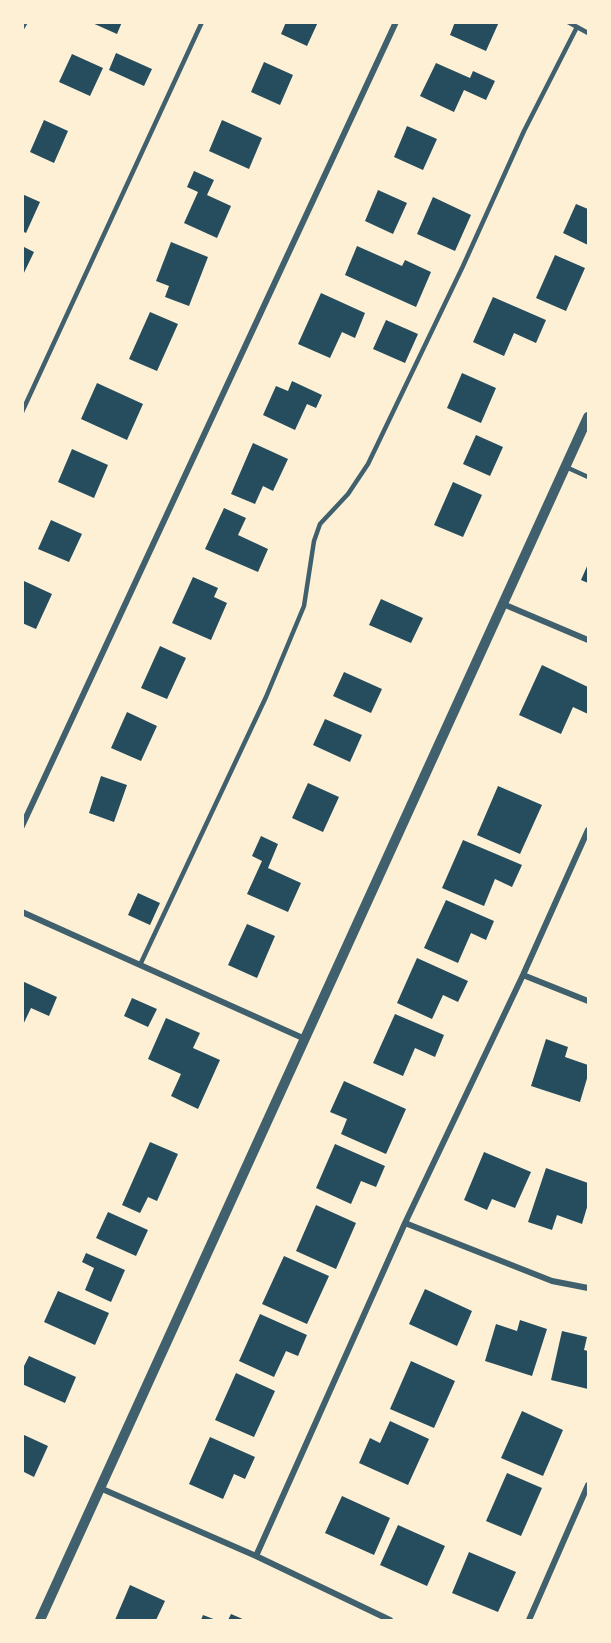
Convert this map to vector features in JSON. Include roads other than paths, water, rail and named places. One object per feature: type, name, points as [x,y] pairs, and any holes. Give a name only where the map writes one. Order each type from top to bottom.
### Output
[{"type":"street","points":[[22,27],[25,22]]},
{"type":"street","points":[[22,826],[396,22]]},
{"type":"street","points":[[40,1620],[588,417]]},
{"type":"street","points":[[503,604],[588,640]]},
{"type":"street","points":[[256,1556],[405,1223],[523,975],[588,830]]},
{"type":"street","points":[[22,912],[305,1039]]},
{"type":"street","points":[[523,975],[588,1001]]},
{"type":"street","points":[[405,1223],[552,1281],[588,1288]]},
{"type":"street","points":[[529,1620],[588,1485]]},
{"type":"street","points":[[100,1488],[256,1556],[390,1620]]},
{"type":"lane","points":[[22,412],[202,22]]},
{"type":"lane","points":[[568,22],[588,33]]},
{"type":"lane","points":[[140,965],[266,697],[304,606],[314,541],[320,524],[348,494],[368,464],[463,266],[524,131],[577,27]]},
{"type":"lane","points":[[566,467],[588,477]]}]
